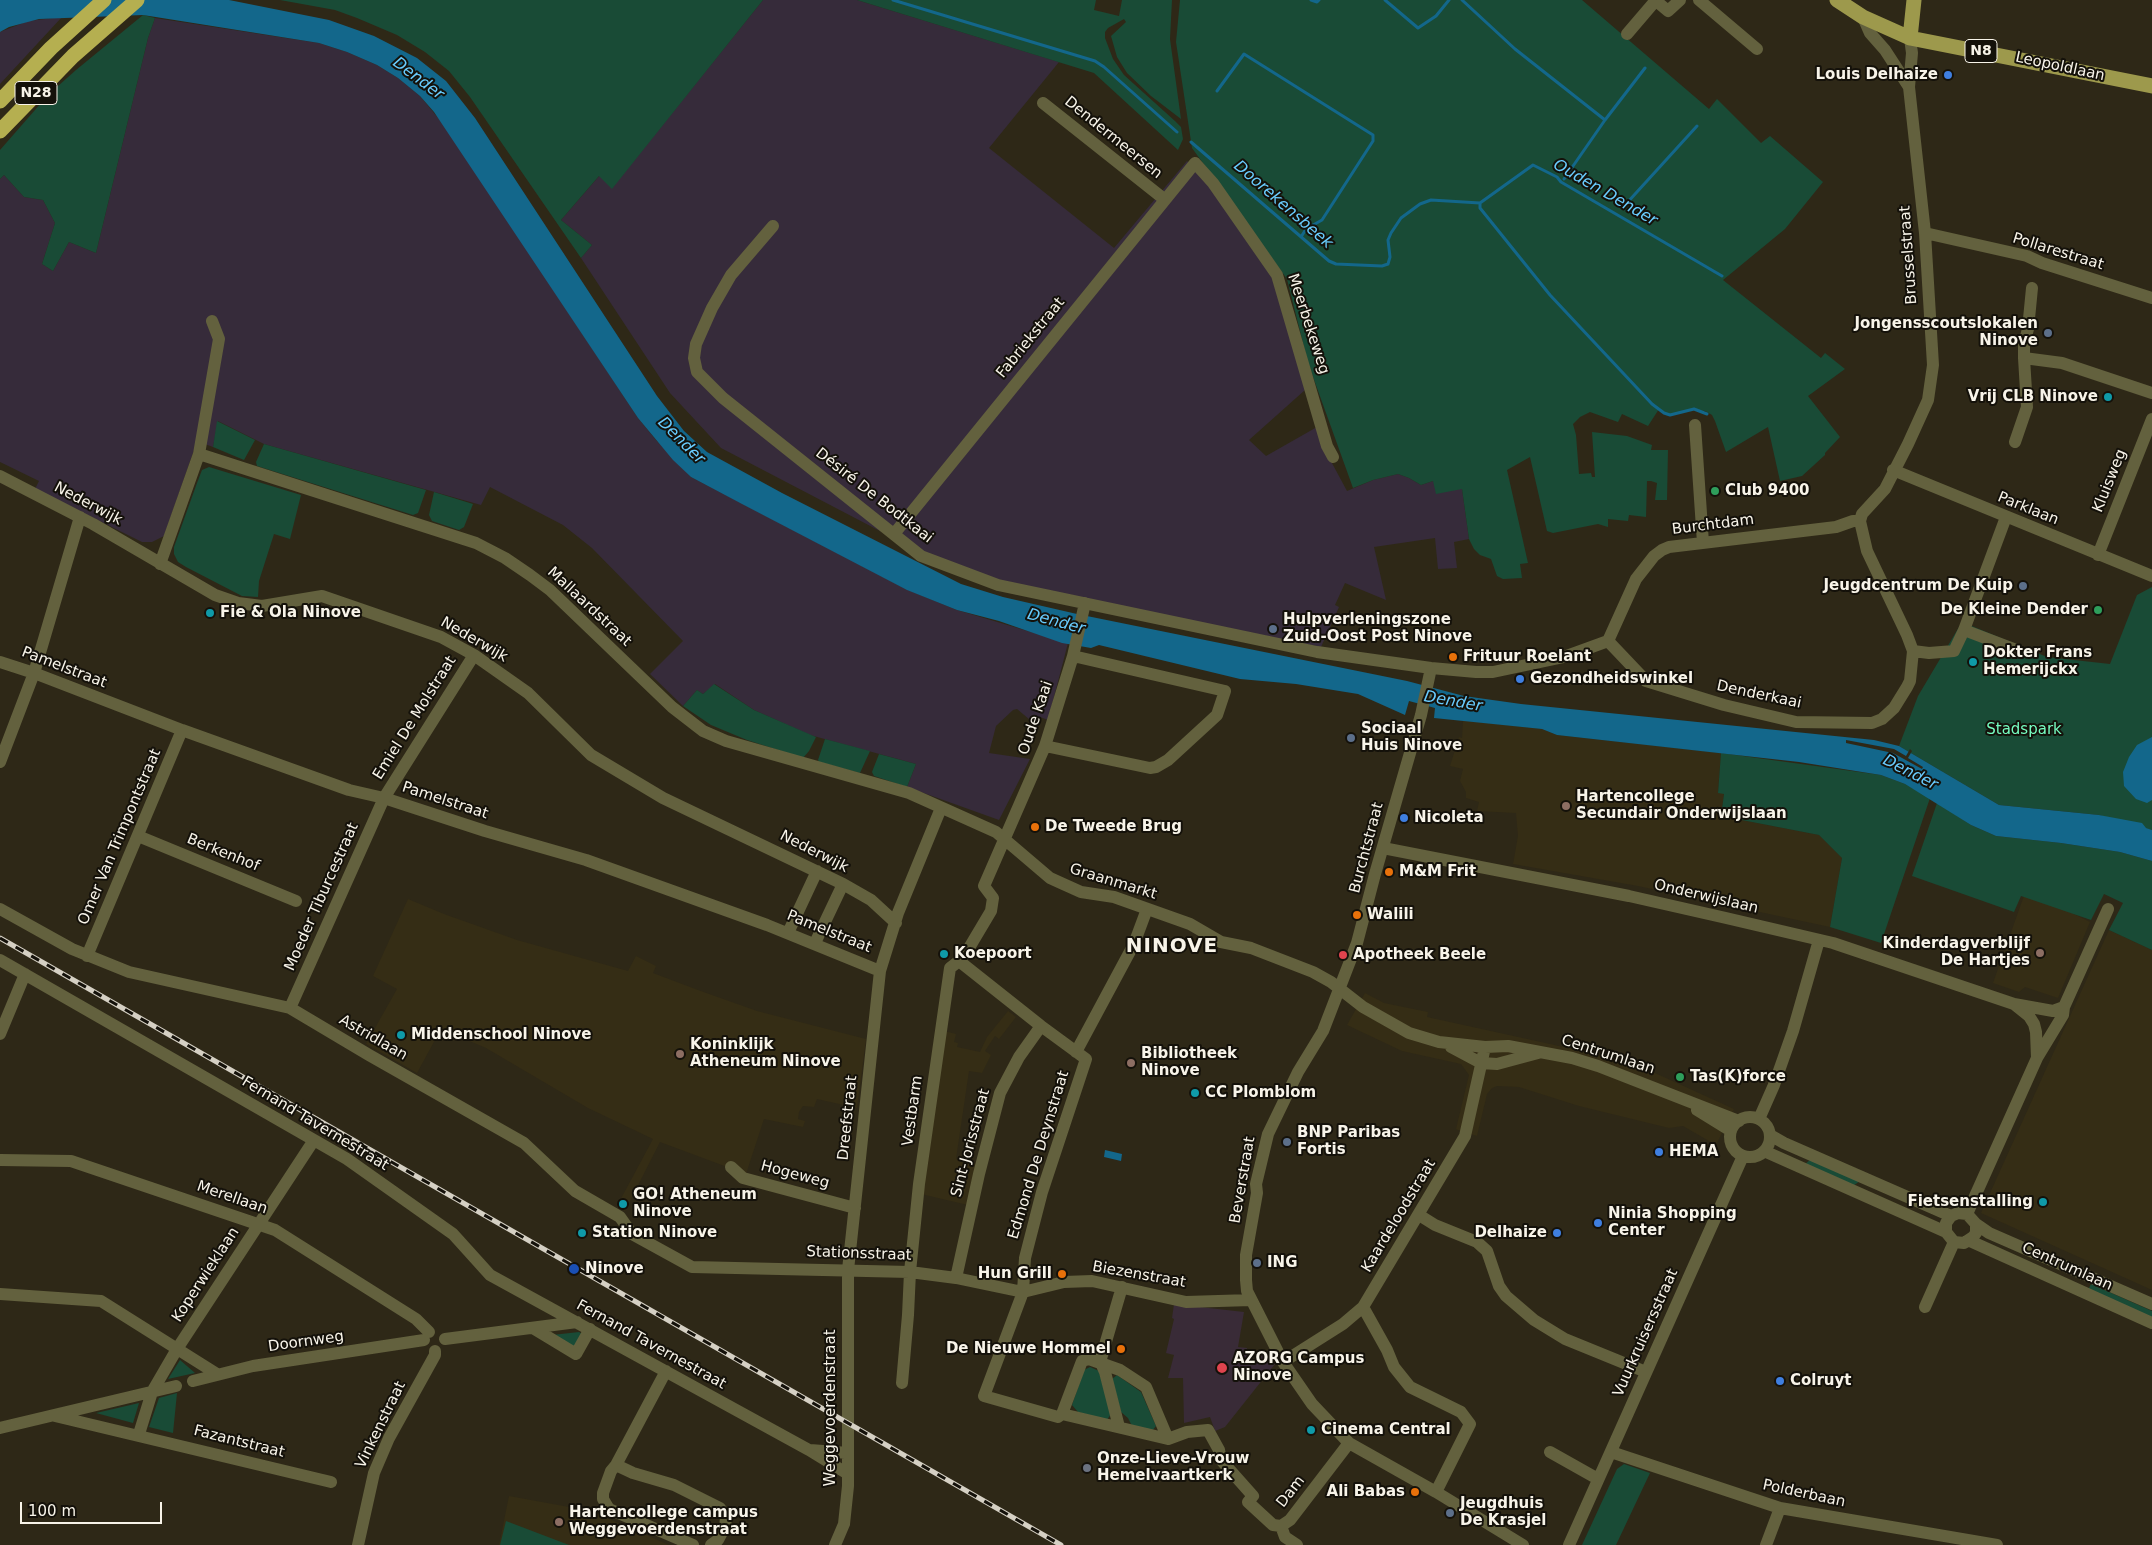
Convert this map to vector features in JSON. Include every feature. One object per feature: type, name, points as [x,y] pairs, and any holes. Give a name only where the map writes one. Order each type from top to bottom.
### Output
[{"type":"highway","name":"N28","points":[[0,101],[51,48],[104,0]]},
{"type":"highway","name":"N28","points":[[0,131],[73,56],[136,0]]},
{"type":"main road","name":"N8","points":[[1837,0],[1863,17],[1910,38]]},
{"type":"main road","points":[[1910,38],[1914,0]]},
{"type":"main road","name":"Leopoldlaan","points":[[1910,38],[2152,86]]},
{"type":"street","points":[[1626,34],[1655,0],[1668,11],[1680,0]]},
{"type":"street","points":[[1699,0],[1757,49]]},
{"type":"street","name":"Brusselstraat","points":[[1863,17],[1870,33],[1885,50],[1909,87]]},
{"type":"street","name":"Brusselstraat","points":[[1860,521],[1862,514],[1885,489],[1908,444],[1928,400],[1933,365],[1925,233],[1909,87],[1912,53],[1910,38]]},
{"type":"street","name":"Dendermeersen","points":[[1043,102],[1164,199]]},
{"type":"street","name":"Fabriekstraat","points":[[894,534],[1195,163]]},
{"type":"street","name":"Meerbekeweg","points":[[1195,163],[1213,183],[1277,275],[1327,446],[1333,458]]},
{"type":"street","name":"Désiré De Bodtkaai","points":[[773,226],[731,274],[709,315],[696,344],[694,358],[697,372],[723,398],[921,556],[959,572],[998,585],[1084,605],[1317,652],[1429,678],[1536,664],[1587,650],[1608,641]]},
{"type":"street","name":"Pollarestraat","points":[[1925,233],[2027,256],[2042,263],[2152,298]]},
{"type":"street","points":[[2015,442],[2027,407],[2024,344],[2028,329],[2032,288]]},
{"type":"street","points":[[160,564],[199,454],[219,339],[212,321]]},
{"type":"street","points":[[2024,358],[2062,363],[2152,393]]},
{"type":"street","name":"Kluisweg","points":[[2098,555],[2146,451],[2152,419]]},
{"type":"street","points":[[1695,425],[1704,543]]},
{"type":"street","name":"Mallaardstraat","points":[[199,454],[476,543],[505,558],[550,590],[672,707],[703,731],[759,752],[892,787],[996,832],[1003,840]]},
{"type":"street","name":"Parklaan","points":[[1894,470],[2006,518],[2152,576]]},
{"type":"street","name":"Nederwijk","points":[[0,476],[80,517],[215,595],[238,603],[262,606],[322,596],[441,638],[474,655],[528,693],[591,755],[663,798],[843,884],[870,900],[896,923]]},
{"type":"street","points":[[0,762],[34,673],[80,517]]},
{"type":"street","points":[[1860,521],[1870,557],[1913,651],[1954,651],[1964,630],[2006,518]]},
{"type":"street","name":"Burchtdam","points":[[1608,641],[1631,590],[1654,556],[1669,547],[1836,527],[1853,521],[1860,521]]},
{"type":"street","name":"Oude Kaai","points":[[959,961],[979,933],[991,911],[993,898],[984,886],[1045,746],[1073,656],[1084,605]]},
{"type":"street","points":[[1964,630],[2014,649]]},
{"type":"street","name":"Denderkaai","points":[[1608,641],[1646,681],[1724,706],[1796,722],[1872,723],[1882,719],[1894,708],[1910,681],[1913,651]]},
{"type":"street","name":"Emiel De Molstraat","points":[[384,798],[474,655]]},
{"type":"street","points":[[1045,746],[1150,768],[1156,767],[1168,760],[1218,716],[1225,691],[1073,656]]},
{"type":"street","name":"Pamelstraat","points":[[0,662],[349,790],[384,798],[485,831],[586,860],[815,943],[880,970]]},
{"type":"street","name":"Burchtstraat","points":[[1298,1072],[1323,1031],[1357,943],[1421,715],[1429,678]]},
{"type":"street","name":"Omer Van Trimpontstraat","points":[[87,956],[182,730]]},
{"type":"street","name":"Moeder Tiburcestraat","points":[[290,1008],[384,798]]},
{"type":"street","name":"Dreefstraat","points":[[848,1270],[880,970],[896,923],[941,808]]},
{"type":"street","name":"Berkenhof","points":[[138,836],[296,901]]},
{"type":"street","name":"Graanmarkt","points":[[1003,840],[1050,878],[1081,892],[1108,894],[1190,924],[1222,942],[1251,948],[1313,972],[1340,989]]},
{"type":"street","name":"Onderwijslaan","points":[[1383,848],[1629,896],[1819,940],[2014,1004],[2053,1010],[2064,1006]]},
{"type":"street","points":[[788,933],[817,871]]},
{"type":"street","points":[[815,943],[843,884]]},
{"type":"street","name":"Edmond De Deynstraat","points":[[1062,1414],[1058,1417],[984,1396],[1023,1292],[1025,1258],[1086,1034],[1134,944],[1147,909]]},
{"type":"street","name":"Onderwijslaan","points":[[1971,1219],[2036,1058],[2063,1015],[2064,1006],[2108,909]]},
{"type":"street","name":"Astridlaan","points":[[0,910],[87,956],[143,977],[290,1008],[524,1143],[575,1190],[620,1218],[632,1234],[692,1267]]},
{"type":"street","points":[[1735,1126],[1731,1143],[1734,1148],[1743,1156],[1758,1156],[1764,1152],[1770,1141],[1770,1135],[1767,1127],[1759,1119],[1774,1085],[1793,1031],[1819,940]]},
{"type":"street","name":"Fernand Tavernestraat","points":[[0,960],[347,1159],[453,1234],[490,1275],[808,1450],[848,1474]]},
{"type":"street","points":[[959,961],[1081,1056]]},
{"type":"street","name":"Vestbarm","points":[[902,1383],[919,1184],[950,968],[959,961]]},
{"type":"street","points":[[0,1034],[25,974]]},
{"type":"street","name":"Centrumlaan","points":[[1340,989],[1363,1007],[1393,1026],[1416,1036],[1440,1042],[1485,1047],[1508,1046],[1544,1052],[1598,1066],[1662,1090],[1735,1126],[1750,1117],[1759,1119]]},
{"type":"street","name":"Onderwijslaan","points":[[2014,1004],[2029,1016],[2034,1024],[2036,1032],[2036,1058]]},
{"type":"street","name":"Sint-Jorisstraat","points":[[956,1278],[978,1174],[1000,1094],[1019,1058],[1041,1026]]},
{"type":"street","name":"Centrumlaan","points":[[1440,1042],[1482,1063],[1497,1064],[1544,1052]]},
{"type":"street","name":"Kaardeloodstraat","points":[[1283,1362],[1343,1324],[1363,1307],[1419,1215],[1442,1172],[1449,1166],[1465,1136],[1485,1047]]},
{"type":"street","name":"Beverstraat","points":[[1298,1072],[1268,1134],[1256,1184],[1257,1193],[1245,1268],[1247,1291],[1251,1300],[1283,1362],[1312,1404],[1349,1443],[1436,1492],[1523,1545]]},
{"type":"street","points":[[1770,1135],[1784,1143],[1951,1216]]},
{"type":"street","name":"Koperwieklaan","points":[[139,1434],[152,1392],[258,1224],[314,1140]]},
{"type":"street","name":"Centrumlaan","points":[[1764,1152],[1950,1237],[1964,1243],[1970,1241],[2152,1323]]},
{"type":"street","name":"Vuurkruisersstraat","points":[[1569,1545],[1743,1156]]},
{"type":"street","name":"Merellaan","points":[[0,1160],[71,1161],[276,1231],[416,1319],[427,1336]]},
{"type":"street","name":"Hogeweg","points":[[731,1167],[743,1178],[855,1208]]},
{"type":"street","points":[[1925,1307],[1950,1237],[1946,1223],[1951,1216],[1958,1213],[1971,1219],[1976,1233],[1970,1241]]},
{"type":"street","points":[[1419,1215],[1435,1226],[1477,1242],[1487,1251],[1499,1286],[1506,1296],[1534,1320],[1565,1339],[1646,1372]]},
{"type":"street","name":"Centrumlaan","points":[[1971,1219],[1989,1233],[2152,1304]]},
{"type":"street","name":"Stationsstraat","points":[[692,1267],[910,1272],[956,1278],[1023,1292]]},
{"type":"street","name":"Weggevoerdenstraat","points":[[835,1545],[844,1524],[848,1474],[848,1270]]},
{"type":"street","points":[[2072,1287],[2078,1272]]},
{"type":"street","name":"Biezenstraat","points":[[1023,1292],[1064,1282],[1092,1281],[1122,1287],[1151,1296],[1186,1302],[1251,1300]]},
{"type":"street","points":[[1120,1427],[1105,1372],[1100,1363],[1122,1287]]},
{"type":"street","points":[[0,1294],[101,1301],[217,1374]]},
{"type":"street","points":[[1363,1307],[1387,1350],[1394,1367],[1410,1387],[1461,1412],[1470,1424],[1436,1492]]},
{"type":"street","points":[[445,1339],[577,1322]]},
{"type":"street","points":[[533,1328],[576,1354],[590,1329]]},
{"type":"street","points":[[439,1331],[445,1339],[441,1349],[436,1351],[426,1346],[427,1336],[439,1331]]},
{"type":"street","name":"Doornweg","points":[[193,1381],[253,1366],[427,1336]]},
{"type":"street","name":"Vinkenstraat","points":[[358,1545],[374,1472],[389,1438],[436,1351]]},
{"type":"street","points":[[1089,1359],[1120,1370],[1146,1387],[1168,1439],[1062,1414],[1082,1361],[1089,1359]]},
{"type":"street","points":[[666,1372],[611,1471],[602,1493],[609,1508],[694,1545]]},
{"type":"street","points":[[0,1428],[176,1386]]},
{"type":"street","points":[[55,1416],[139,1434]]},
{"type":"street","name":"Dam","points":[[1168,1439],[1187,1432],[1208,1430],[1219,1450],[1221,1460],[1253,1496],[1248,1502],[1273,1525],[1281,1526],[1290,1520],[1349,1443]]},
{"type":"street","name":"Fazantstraat","points":[[139,1434],[331,1482]]},
{"type":"street","name":"Fernand Tavernestraat","points":[[808,1450],[848,1453]]},
{"type":"street","points":[[1550,1452],[1598,1480]]},
{"type":"street","name":"Polderbaan","points":[[1610,1452],[1780,1508],[1997,1545]]},
{"type":"street","points":[[616,1465],[633,1473],[674,1485],[720,1508],[726,1518],[724,1527],[718,1540],[711,1545]]},
{"type":"street","points":[[1766,1545],[1780,1508]]},
{"type":"street","name":"Vuurkruisersstraat","points":[[1559,1545],[1578,1524]]},
{"type":"street","points":[[1281,1526],[1285,1537],[1297,1545]]},
{"type":"shaded area","points":[[763,0],[857,0],[1059,62],[989,148],[1114,248],[1187,161],[1205,180],[1275,281],[1305,390],[1249,440],[1266,456],[1317,427],[1326,452],[1347,491],[1373,480],[1398,474],[1421,485],[1433,481],[1462,489],[1469,539],[1454,542],[1457,568],[1438,569],[1435,538],[1374,547],[1386,600],[1345,583],[1335,605],[1339,607],[1321,647],[1001,583],[941,561],[721,448],[670,393],[581,258],[592,245],[561,220],[600,175],[612,188]]},
{"type":"shaded area","points":[[62,17],[0,84],[0,32],[28,21]]},
{"type":"shaded area","points":[[155,18],[319,43],[347,52],[377,65],[398,78],[420,96],[448,130],[638,418],[691,477],[908,590],[957,610],[1068,643],[1048,720],[1040,717],[1036,725],[1017,709],[1013,710],[996,726],[989,753],[1030,759],[999,820],[907,787],[916,764],[810,735],[754,710],[715,684],[703,694],[697,690],[683,706],[650,674],[683,641],[592,548],[563,525],[490,487],[481,505],[264,444],[218,421],[213,447],[202,443],[194,450],[164,536],[152,542],[142,542],[35,489],[39,481],[0,462],[0,179],[4,175],[24,197],[43,200],[55,223],[42,264],[53,271],[69,242],[96,253],[148,38]]},
{"type":"shaded area","points":[[1463,720],[1542,729],[1557,735],[1721,753],[1718,792],[1724,793],[1721,816],[1819,835],[1842,858],[1830,927],[1638,886],[1513,864],[1518,836],[1516,813],[1477,811],[1479,802],[1466,798],[1466,792],[1460,781],[1463,769],[1450,766],[1459,737],[1462,738]]},
{"type":"shaded area","name":"Kinderdagverblijf De Hartjes","points":[[2026,890],[2090,922],[2058,998],[2025,987],[2019,992],[1993,983]]},
{"type":"shaded area","name":"Koninklijk Atheneum Ninove","points":[[408,899],[517,940],[628,971],[636,956],[656,966],[653,973],[698,990],[757,1011],[866,1039],[857,1108],[817,1099],[814,1107],[803,1106],[799,1112],[798,1119],[805,1121],[803,1127],[764,1119],[746,1174],[660,1142],[625,1211],[617,1206],[653,1139],[588,1108],[486,1048],[441,1029],[417,1073],[366,1044],[397,989],[373,976]]},
{"type":"shaded area","points":[[2109,930],[2152,950],[2152,1290],[1981,1213]]},
{"type":"shaded area","points":[[1365,993],[1384,1003],[1428,1012],[1427,1017],[1591,1053],[1655,1073],[1734,1109],[1716,1145],[1683,1126],[1669,1128],[1579,1106],[1519,1087],[1497,1086],[1492,1088],[1487,1094],[1477,1136],[1456,1129],[1469,1075],[1461,1064],[1402,1051],[1347,1025]]},
{"type":"shaded area","points":[[1008,1011],[1016,1017],[999,1039],[995,1036],[985,1051],[991,1055],[982,1073],[969,1071],[956,1159],[977,1164],[968,1205],[921,1194],[944,1031],[956,1034],[954,1042],[958,1043],[957,1047],[980,1052],[987,1037]]},
{"type":"shaded area","name":"AZORG Campus Ninove","points":[[1174,1304],[1244,1312],[1238,1347],[1247,1348],[1247,1358],[1252,1359],[1251,1364],[1253,1365],[1266,1351],[1275,1364],[1225,1427],[1215,1431],[1210,1417],[1184,1423],[1183,1378],[1168,1378],[1174,1355],[1166,1353],[1174,1319],[1172,1318]]},
{"type":"shaded area","name":"Hartencollege campus Weggevoerdenstraat","points":[[509,1496],[591,1511],[669,1545],[499,1545]]},
{"type":"green space","points":[[280,0],[763,0],[612,189],[599,176],[561,220],[592,245],[581,258],[470,97],[449,71],[425,52],[397,35],[357,18],[335,10]]},
{"type":"green space","points":[[857,0],[1096,0],[1094,10],[1119,16],[1122,0],[1172,0],[1170,39],[1181,119],[1151,96],[1127,73],[1117,57],[1111,36],[1126,22],[1124,19],[1108,28],[1105,32],[1105,38],[1113,59],[1124,75],[1181,127],[1183,139],[1178,150],[1094,73]]},
{"type":"green space","points":[[1180,0],[1582,0],[1709,109],[1717,99],[1761,143],[1770,136],[1823,182],[1785,229],[1723,280],[1821,358],[1825,353],[1845,369],[1808,396],[1840,437],[1825,455],[1802,476],[1780,481],[1768,427],[1726,452],[1712,415],[1705,411],[1694,410],[1673,415],[1666,414],[1659,409],[1648,426],[1622,414],[1618,422],[1590,412],[1580,417],[1573,424],[1576,435],[1579,474],[1591,473],[1592,477],[1595,477],[1592,432],[1627,436],[1652,445],[1651,450],[1668,450],[1667,500],[1655,500],[1657,483],[1647,481],[1646,517],[1629,515],[1628,521],[1608,519],[1608,527],[1598,524],[1553,533],[1547,531],[1530,457],[1507,470],[1528,563],[1520,564],[1522,578],[1503,579],[1497,576],[1491,559],[1480,555],[1474,549],[1469,539],[1462,489],[1436,494],[1433,481],[1421,485],[1398,474],[1373,480],[1353,488],[1308,363],[1287,279],[1192,148],[1176,42]]},
{"type":"green space","points":[[143,15],[155,18],[148,38],[96,253],[69,242],[53,271],[42,264],[55,223],[43,200],[24,197],[4,175],[0,179],[0,150],[49,94]]},
{"type":"green space","points":[[217,421],[255,440],[244,460],[213,447]]},
{"type":"green space","points":[[264,444],[426,490],[418,513],[413,515],[257,466],[256,462]]},
{"type":"green space","points":[[209,467],[301,495],[290,539],[274,534],[259,581],[258,597],[242,596],[186,567],[178,562],[174,554],[174,547],[202,470]]},
{"type":"green space","points":[[434,492],[473,504],[464,527],[459,530],[432,521],[429,515]]},
{"type":"green space","name":"Stadspark","points":[[2152,587],[2152,830],[2099,815],[1999,805],[1899,746],[1918,696],[1962,622],[2047,657],[2110,664],[2137,595]]},
{"type":"green space","points":[[714,684],[754,710],[816,737],[809,751],[803,758],[747,740],[711,725],[683,706],[697,690],[703,694]]},
{"type":"green space","points":[[825,739],[870,751],[860,773],[819,762]]},
{"type":"green space","points":[[1721,753],[1881,775],[1905,784],[1930,798],[1881,943],[1830,927],[1842,858],[1819,835],[1721,816],[1724,794],[1718,793]]},
{"type":"green space","points":[[879,754],[916,764],[907,787],[874,776],[872,772]]},
{"type":"green space","points":[[1937,803],[1971,825],[1996,836],[2120,852],[2152,861],[2152,950],[2109,930],[2123,903],[2104,894],[2091,920],[2021,896],[2014,912],[1912,876]]},
{"type":"green space","points":[[1811,1159],[1860,1181],[1853,1186],[1804,1165]]},
{"type":"green space","points":[[2091,1284],[2152,1311],[2152,1319],[2088,1290]]},
{"type":"green space","points":[[579,1332],[582,1334],[574,1348],[552,1335]]},
{"type":"green space","points":[[180,1360],[195,1373],[168,1379]]},
{"type":"green space","points":[[1090,1367],[1099,1371],[1111,1414],[1107,1420],[1078,1412],[1072,1405],[1084,1370]]},
{"type":"green space","points":[[1117,1375],[1141,1392],[1156,1426],[1152,1431],[1132,1426],[1128,1418],[1121,1412],[1112,1379]]},
{"type":"green space","points":[[177,1393],[173,1433],[149,1427],[159,1398]]},
{"type":"green space","points":[[139,1403],[133,1423],[96,1413]]},
{"type":"green space","points":[[1624,1464],[1650,1473],[1616,1545],[1582,1545],[1617,1469]]},
{"type":"green space","points":[[506,1521],[569,1545],[500,1545]]},
{"type":"water","name":"Dender","points":[[0,0],[229,0],[329,20],[374,36],[417,58],[446,81],[475,118],[657,396],[684,431],[707,452],[782,493],[961,584],[1003,597],[1077,614],[1407,681],[1464,696],[1521,704],[1874,740],[1899,746],[1999,805],[2099,815],[2142,823],[2146,828],[2152,830],[2152,861],[2120,852],[1996,836],[1971,825],[1905,784],[1881,775],[1799,762],[1557,735],[1542,729],[1434,718],[1435,708],[1409,701],[1405,715],[1358,694],[1296,684],[1240,679],[1099,645],[1091,648],[1062,643],[999,621],[957,610],[907,590],[691,477],[673,460],[638,418],[434,112],[420,96],[398,78],[377,65],[347,52],[319,43],[143,15],[39,19],[9,27],[0,32]]},
{"type":"water","points":[[2152,737],[2152,800],[2147,803],[2136,799],[2124,786],[2123,772],[2129,757],[2137,745]]},
{"type":"water","points":[[1105,1150],[1122,1154],[1121,1161],[1104,1157]]},
{"type":"pier","points":[[1846,740],[1894,749],[1906,756],[1910,749],[1912,751],[1908,758],[1923,767],[1922,769],[1893,753],[1846,743]]},
{"type":"waterway","name":"Doorekensbeek","points":[[893,0],[1095,61],[1177,132]]},
{"type":"waterway","points":[[1311,0],[1317,2],[1319,0]]},
{"type":"waterway","points":[[1385,0],[1418,28],[1436,16],[1449,0]]},
{"type":"waterway","points":[[1462,0],[1515,49],[1605,120]]},
{"type":"waterway","points":[[1217,91],[1244,54],[1373,135],[1373,141],[1322,220],[1306,229],[1301,237]]},
{"type":"waterway","name":"Ouden Dender","points":[[1564,179],[1605,120],[1645,68]]},
{"type":"waterway","name":"Ouden Dender","points":[[1626,204],[1697,126]]},
{"type":"waterway","name":"Doorekensbeek","points":[[1191,142],[1329,261],[1336,264],[1382,266],[1388,264],[1390,257],[1388,240],[1391,233],[1401,218],[1420,204],[1431,200],[1480,203],[1533,165],[1557,177],[1561,182],[1722,276]]},
{"type":"waterway","name":"Doorekensbeek","points":[[1480,203],[1480,208],[1550,295],[1652,404],[1670,415],[1694,409],[1707,414]]},
{"type":"railway","points":[[0,938],[1061,1545]]},
{"type":"place","name":"Louis Delhaize","points":[[1948,75]]},
{"type":"place","name":"Jongensscoutslokalen Ninove","points":[[2048,333]]},
{"type":"place","name":"Vrij CLB Ninove","points":[[2108,397]]},
{"type":"place","name":"Club 9400","points":[[1715,491]]},
{"type":"place","name":"Jeugdcentrum De Kuip","points":[[2023,586]]},
{"type":"place","name":"De Kleine Dender","points":[[2098,610]]},
{"type":"place","name":"Fie & Ola Ninove","points":[[210,613]]},
{"type":"place","name":"Hulpverleningszone Zuid-Oost Post Ninove","points":[[1273,629]]},
{"type":"place","name":"Frituur Roelant","points":[[1453,657]]},
{"type":"place","name":"Dokter Frans Hemerijckx","points":[[1973,662]]},
{"type":"place","name":"Gezondheidswinkel","points":[[1520,679]]},
{"type":"place","name":"Sociaal Huis Ninove","points":[[1351,738]]},
{"type":"place","name":"Hartencollege Secundair Onderwijslaan","points":[[1566,806]]},
{"type":"place","name":"Nicoleta","points":[[1404,818]]},
{"type":"place","name":"De Tweede Brug","points":[[1035,827]]},
{"type":"place","name":"M&M Frit","points":[[1389,872]]},
{"type":"place","name":"Walili","points":[[1357,915]]},
{"type":"place","name":"Kinderdagverblijf De Hartjes","points":[[2040,953]]},
{"type":"place","name":"Koepoort","points":[[944,954]]},
{"type":"place","name":"Apotheek Beele","points":[[1343,955]]},
{"type":"place","name":"Middenschool Ninove","points":[[401,1035]]},
{"type":"place","name":"Koninklijk Atheneum Ninove","points":[[680,1054]]},
{"type":"place","name":"Bibliotheek Ninove","points":[[1131,1063]]},
{"type":"place","name":"Tas(K)force","points":[[1680,1077]]},
{"type":"place","name":"CC Plomblom","points":[[1195,1093]]},
{"type":"place","name":"BNP Paribas Fortis","points":[[1287,1142]]},
{"type":"place","name":"HEMA","points":[[1659,1152]]},
{"type":"place","name":"Fietsenstalling","points":[[2043,1202]]},
{"type":"place","name":"GO! Atheneum Ninove","points":[[623,1204]]},
{"type":"place","name":"Ninia Shopping Center","points":[[1598,1223]]},
{"type":"place","name":"Station Ninove","points":[[582,1233]]},
{"type":"place","name":"Delhaize","points":[[1557,1233]]},
{"type":"place","name":"ING","points":[[1257,1263]]},
{"type":"place","name":"Ninove","points":[[574,1269]]},
{"type":"place","name":"Hun Grill","points":[[1062,1274]]},
{"type":"place","name":"De Nieuwe Hommel","points":[[1121,1349]]},
{"type":"place","name":"AZORG Campus Ninove","points":[[1222,1368]]},
{"type":"place","name":"Colruyt","points":[[1780,1381]]},
{"type":"place","name":"Cinema Central","points":[[1311,1430]]},
{"type":"place","name":"Onze-Lieve-Vrouw Hemelvaartkerk","points":[[1087,1468]]},
{"type":"place","name":"Ali Babas","points":[[1415,1492]]},
{"type":"place","name":"Jeugdhuis De Krasjel","points":[[1450,1513]]},
{"type":"place","name":"Hartencollege campus Weggevoerdenstraat","points":[[559,1522]]},
{"type":"district","name":"NINOVE","points":[[1172,947]]}]
